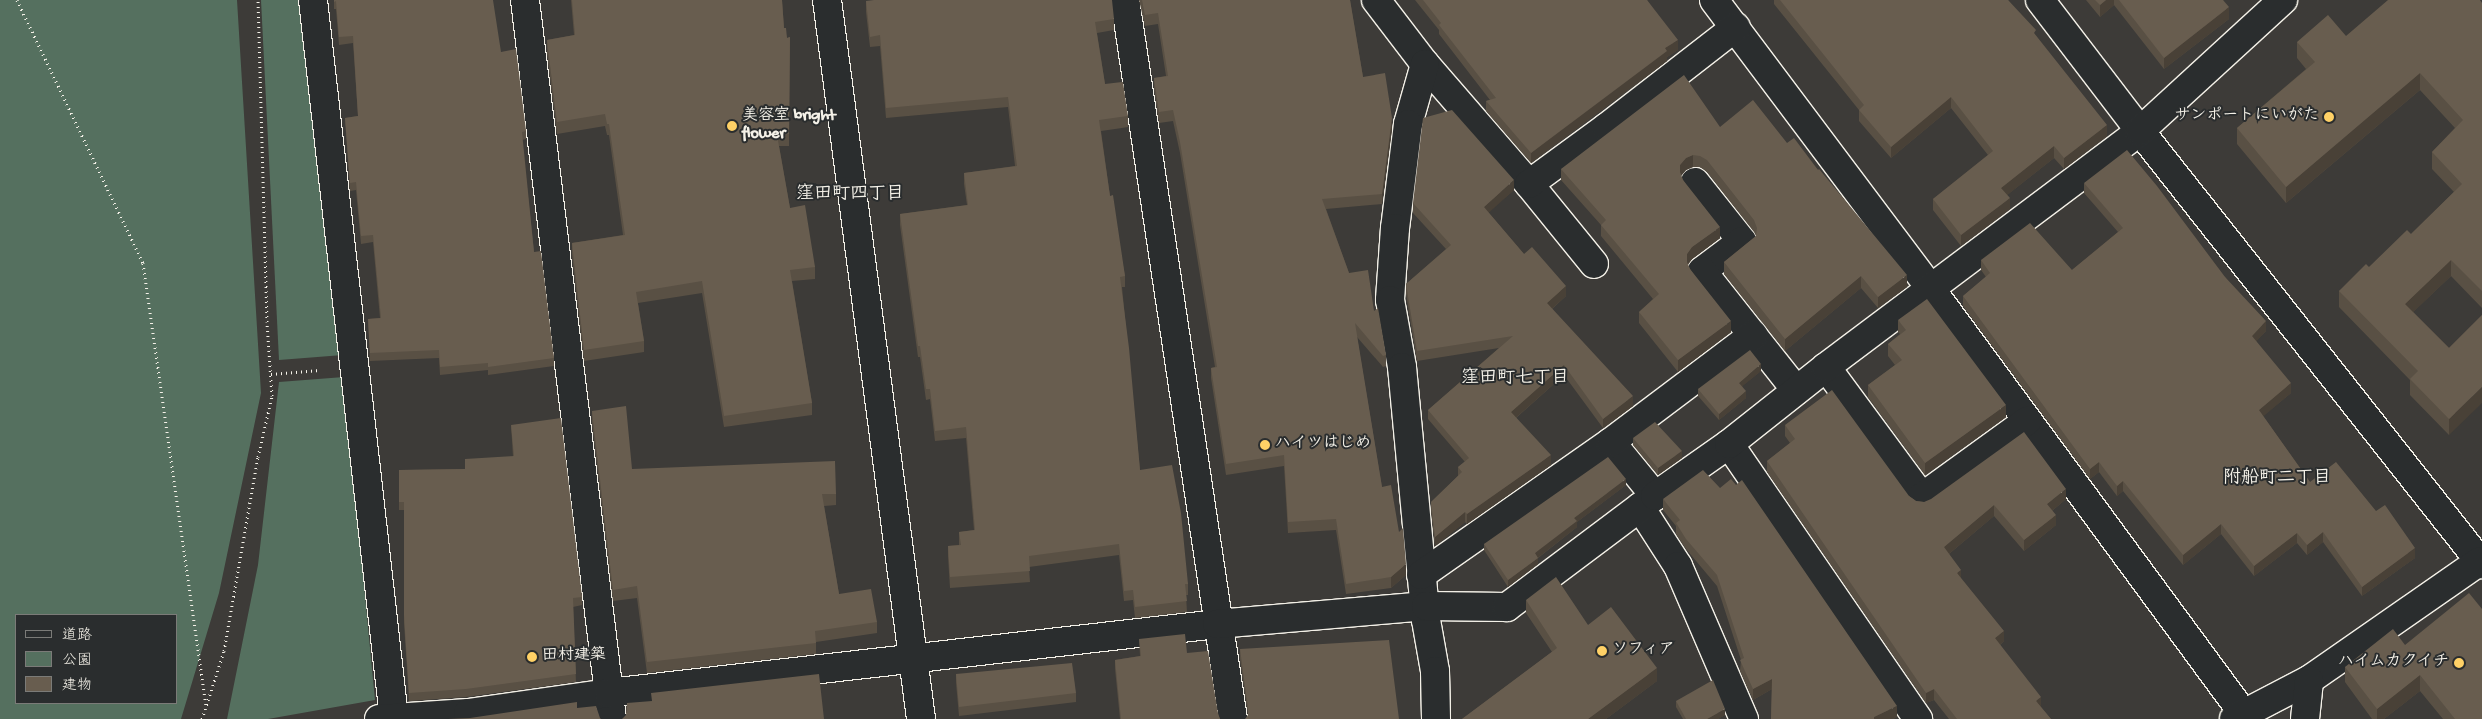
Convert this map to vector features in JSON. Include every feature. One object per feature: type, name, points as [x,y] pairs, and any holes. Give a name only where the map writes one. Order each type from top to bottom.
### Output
[{"type":"street","points":[[313,0],[354,366],[387,718],[610,706],[914,658],[1217,624],[1426,606],[1507,607],[1647,501],[1729,444],[1826,367],[2140,131],[2283,0]]},
{"type":"street","points":[[525,0],[610,706]]},
{"type":"street","points":[[827,0],[921,719]]},
{"type":"street","points":[[1125,0],[1217,624],[1233,719]]},
{"type":"street","points":[[1376,0],[1425,64],[1594,264]]},
{"type":"street","points":[[1714,0],[1930,288],[2238,716],[2308,680],[2481,563],[2140,131],[2040,0]]},
{"type":"street","points":[[1528,184],[1607,127],[1736,27]]},
{"type":"street","points":[[1425,64],[1408,124],[1395,228],[1390,300],[1402,367],[1421,575],[1426,606],[1426,620],[1435,670],[1436,719]]},
{"type":"street","points":[[1694,182],[1742,240],[1702,271],[1796,390]]},
{"type":"street","points":[[1421,575],[1611,442],[1753,335]]},
{"type":"street","points":[[1826,367],[1922,496],[2027,421]]},
{"type":"street","points":[[1611,442],[1647,501],[1678,566],[1744,719]]},
{"type":"street","points":[[1729,444],[1918,719]]},
{"type":"street","points":[[2305,719],[2308,680]]},
{"type":"path","points":[[17,0],[143,263],[206,708]]},
{"type":"path","points":[[202,719],[224,651],[258,456],[272,396],[267,322],[258,0]]},
{"type":"path","points":[[271,374],[354,366]]},
{"type":"green space","points":[[0,0],[237,0],[261,393],[219,593],[181,719],[0,719]]},
{"type":"green space","points":[[261,0],[305,0],[343,355],[279,360]]},
{"type":"green space","points":[[344,377],[375,700],[268,719],[227,719],[258,565],[279,382]]},
{"type":"building","points":[[334,0],[493,0],[501,52],[516,49],[526,131],[522,132],[534,252],[541,251],[554,358],[488,367],[488,363],[440,367],[439,350],[370,353],[368,319],[381,318],[373,235],[361,236],[356,182],[350,183],[345,118],[358,116],[353,36],[339,37],[336,1],[334,2]]},
{"type":"building","points":[[572,0],[782,0],[784,28],[786,28],[787,38],[790,37],[789,134],[777,135],[790,208],[805,205],[815,267],[790,270],[812,403],[724,416],[702,281],[636,292],[644,341],[584,350],[572,243],[625,235],[609,124],[607,124],[605,114],[557,122],[547,40],[575,35]]},
{"type":"building","points":[[1112,0],[1114,19],[1095,22],[1105,84],[1123,82],[1128,116],[1099,120],[1110,196],[1113,195],[1125,276],[1120,277],[1129,348],[1140,470],[1172,465],[1181,513],[1188,584],[1185,584],[1187,601],[1135,607],[1133,590],[1124,591],[1119,544],[1029,556],[1030,571],[950,577],[948,546],[961,545],[959,532],[975,530],[966,427],[935,431],[930,389],[926,389],[920,346],[918,346],[900,214],[968,205],[964,173],[1017,166],[1008,97],[886,108],[880,35],[870,37],[866,1]]},
{"type":"building","points":[[1142,0],[1350,0],[1363,77],[1385,73],[1392,118],[1382,194],[1322,199],[1349,273],[1368,270],[1374,311],[1378,308],[1386,355],[1383,356],[1355,323],[1382,487],[1391,485],[1399,532],[1403,528],[1406,564],[1391,577],[1346,584],[1336,519],[1288,522],[1284,455],[1226,464],[1211,368],[1217,367],[1180,142],[1173,110],[1159,112],[1154,78],[1168,76],[1158,13],[1145,15]]},
{"type":"building","points":[[1423,0],[1647,0],[1678,40],[1665,48],[1667,51],[1531,153],[1486,101],[1496,98],[1439,25],[1441,23]]},
{"type":"building","points":[[1780,0],[2008,0],[2036,30],[2034,33],[2107,125],[2064,158],[2054,146],[2001,188],[2010,198],[1961,235],[1933,199],[1993,151],[1951,97],[1891,147],[1859,110],[1864,105]]},
{"type":"building","points":[[2095,0],[2106,0],[2100,5]]},
{"type":"building","points":[[2119,0],[2223,0],[2229,7],[2164,58]]},
{"type":"building","points":[[2388,0],[2480,0],[2482,3],[2482,291],[2451,260],[2405,304],[2449,348],[2482,315],[2482,387],[2449,419],[2410,379],[2418,371],[2339,291],[2366,264],[2369,267],[2407,230],[2411,234],[2462,184],[2432,152],[2463,120],[2420,73],[2286,187],[2237,128],[2315,62],[2297,42],[2328,15],[2346,36]]},
{"type":"building","points":[[1684,75],[1720,127],[1753,100],[1787,143],[1794,138],[1818,170],[1907,275],[1878,297],[1861,276],[1785,339],[1724,262],[1756,236],[1757,228],[1754,220],[1707,160],[1693,155],[1686,158],[1680,165],[1683,180],[1720,227],[1692,247],[1687,254],[1687,262],[1690,269],[1731,321],[1678,360],[1639,312],[1659,294],[1601,225],[1606,220],[1561,169]]},
{"type":"building","points":[[1452,110],[1514,180],[1484,207],[1524,254],[1532,247],[1566,286],[1547,303],[1633,396],[1603,419],[1564,365],[1511,412],[1551,455],[1467,514],[1465,512],[1435,537],[1431,502],[1462,472],[1458,467],[1469,458],[1428,410],[1513,336],[1417,351],[1406,284],[1451,245],[1413,203],[1423,118]]},
{"type":"building","points":[[2127,150],[2157,186],[2225,277],[2266,321],[2252,336],[2291,383],[2259,410],[2310,482],[2336,462],[2376,511],[2385,505],[2415,548],[2362,587],[2323,532],[2307,545],[2297,533],[2254,566],[2221,524],[2183,555],[2123,481],[2117,486],[2099,462],[2090,469],[1963,296],[1990,273],[1981,260],[2030,223],[2072,270],[2123,228],[2084,183]]},
{"type":"building","points":[[1927,299],[2006,405],[1925,463],[1868,385],[1902,360],[1888,344],[1906,330],[1898,320]]},
{"type":"building","points":[[1750,350],[1761,364],[1739,383],[1746,391],[1719,414],[1698,389]]},
{"type":"building","points":[[1832,390],[1909,496],[1916,501],[1924,502],[1931,499],[2024,432],[2066,489],[2047,504],[2056,515],[2024,540],[1994,505],[1944,547],[1961,570],[1957,573],[2004,631],[1995,638],[2041,697],[2036,701],[2051,719],[1957,719],[1934,689],[1926,693],[1767,461],[1795,439],[1785,425]]},
{"type":"building","points":[[626,406],[632,469],[835,461],[836,494],[822,494],[839,594],[871,589],[877,622],[815,631],[816,643],[647,662],[637,586],[613,590],[592,411]]},
{"type":"building","points":[[561,418],[582,597],[573,598],[576,674],[466,689],[409,693],[404,615],[404,502],[399,502],[399,470],[465,469],[465,459],[514,456],[511,425]]},
{"type":"building","points":[[1655,422],[1682,451],[1658,468],[1633,438]]},
{"type":"building","points":[[1608,457],[1626,479],[1574,518],[1577,521],[1535,553],[1538,558],[1508,580],[1484,544]]},
{"type":"building","points":[[1703,470],[1720,488],[1731,479],[1736,485],[1742,480],[1897,706],[1874,717],[1874,719],[1771,719],[1772,679],[1753,689],[1740,660],[1744,658],[1717,575],[1686,539],[1676,523],[1680,520],[1663,499]]},
{"type":"building","points":[[1556,577],[1588,625],[1611,607],[1657,668],[1588,719],[1462,719],[1557,648],[1526,600]]},
{"type":"building","points":[[2469,593],[2482,609],[2482,719],[2455,719],[2420,675],[2377,709],[2345,667],[2393,629],[2405,645]]},
{"type":"building","points":[[1185,634],[1187,653],[1208,651],[1220,719],[1121,719],[1115,660],[1141,656],[1139,639]]},
{"type":"building","points":[[1389,640],[1399,719],[1245,719],[1248,715],[1248,708],[1240,649]]},
{"type":"building","points":[[1072,663],[1076,693],[959,707],[956,674]]},
{"type":"building","points":[[819,674],[824,719],[622,719],[626,715],[627,703],[652,701],[651,693]]},
{"type":"building","points":[[1713,680],[1725,709],[1707,719],[1686,719],[1676,701]]},
{"type":"building","points":[[577,702],[577,708],[596,706],[601,719],[448,719],[470,718]]},
{"type":"place","name":"サンポートにいがた","points":[[2329,117]]},
{"type":"place","name":"美容室 bright flower","points":[[732,126]]},
{"type":"place","name":"ハイツはじめ","points":[[1265,445]]},
{"type":"place","name":"ソフィア","points":[[1602,651]]},
{"type":"place","name":"田村建築","points":[[532,657]]},
{"type":"place","name":"ハイムカクイチ","points":[[2459,663]]},
{"type":"district","name":"窪田町四丁目","points":[[850,195]]},
{"type":"district","name":"窪田町七丁目","points":[[1515,379]]},
{"type":"district","name":"附船町二丁目","points":[[2277,479]]}]
